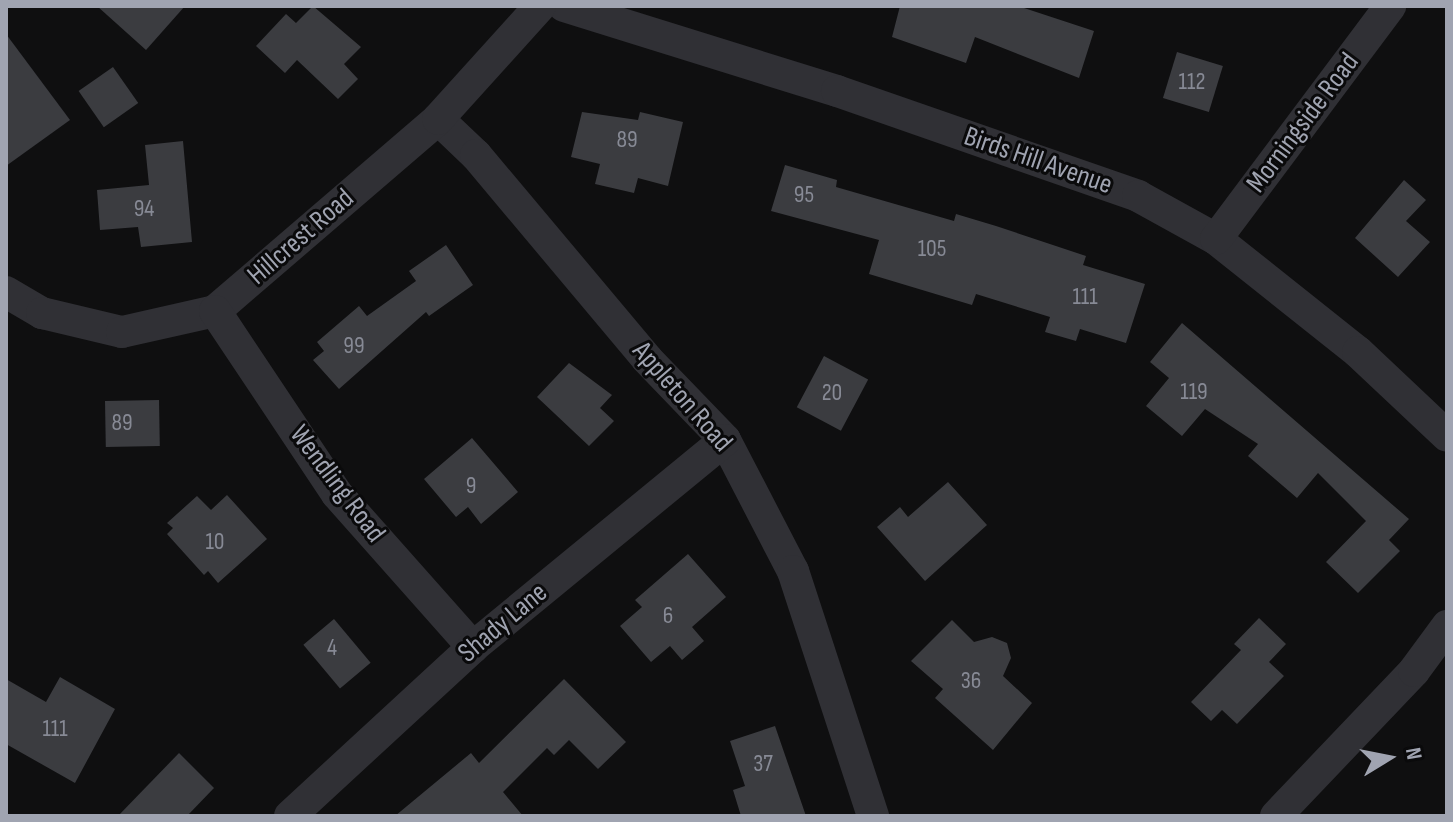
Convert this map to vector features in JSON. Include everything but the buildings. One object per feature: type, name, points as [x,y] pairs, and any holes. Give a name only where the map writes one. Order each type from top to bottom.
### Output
[{"type":"street","name":"Hillcrest Road","points":[[6,292],[42,313],[122,332],[215,311],[438,119],[540,6]]},
{"type":"street","name":"Birds Hill Avenue","points":[[564,6],[837,91],[1138,196],[1216,239],[1358,352],[1447,436]]},
{"type":"street","name":"Morningside Road","points":[[1216,239],[1390,6]]},
{"type":"street","name":"Appleton Road","points":[[438,119],[476,155],[647,359],[725,440],[793,571],[873,816]]},
{"type":"street","name":"Wendling Road","points":[[215,311],[337,494],[473,647]]},
{"type":"street","name":"Shady Lane","points":[[290,816],[473,647],[725,440]]},
{"type":"street","points":[[1276,816],[1414,671],[1447,626]]}]
